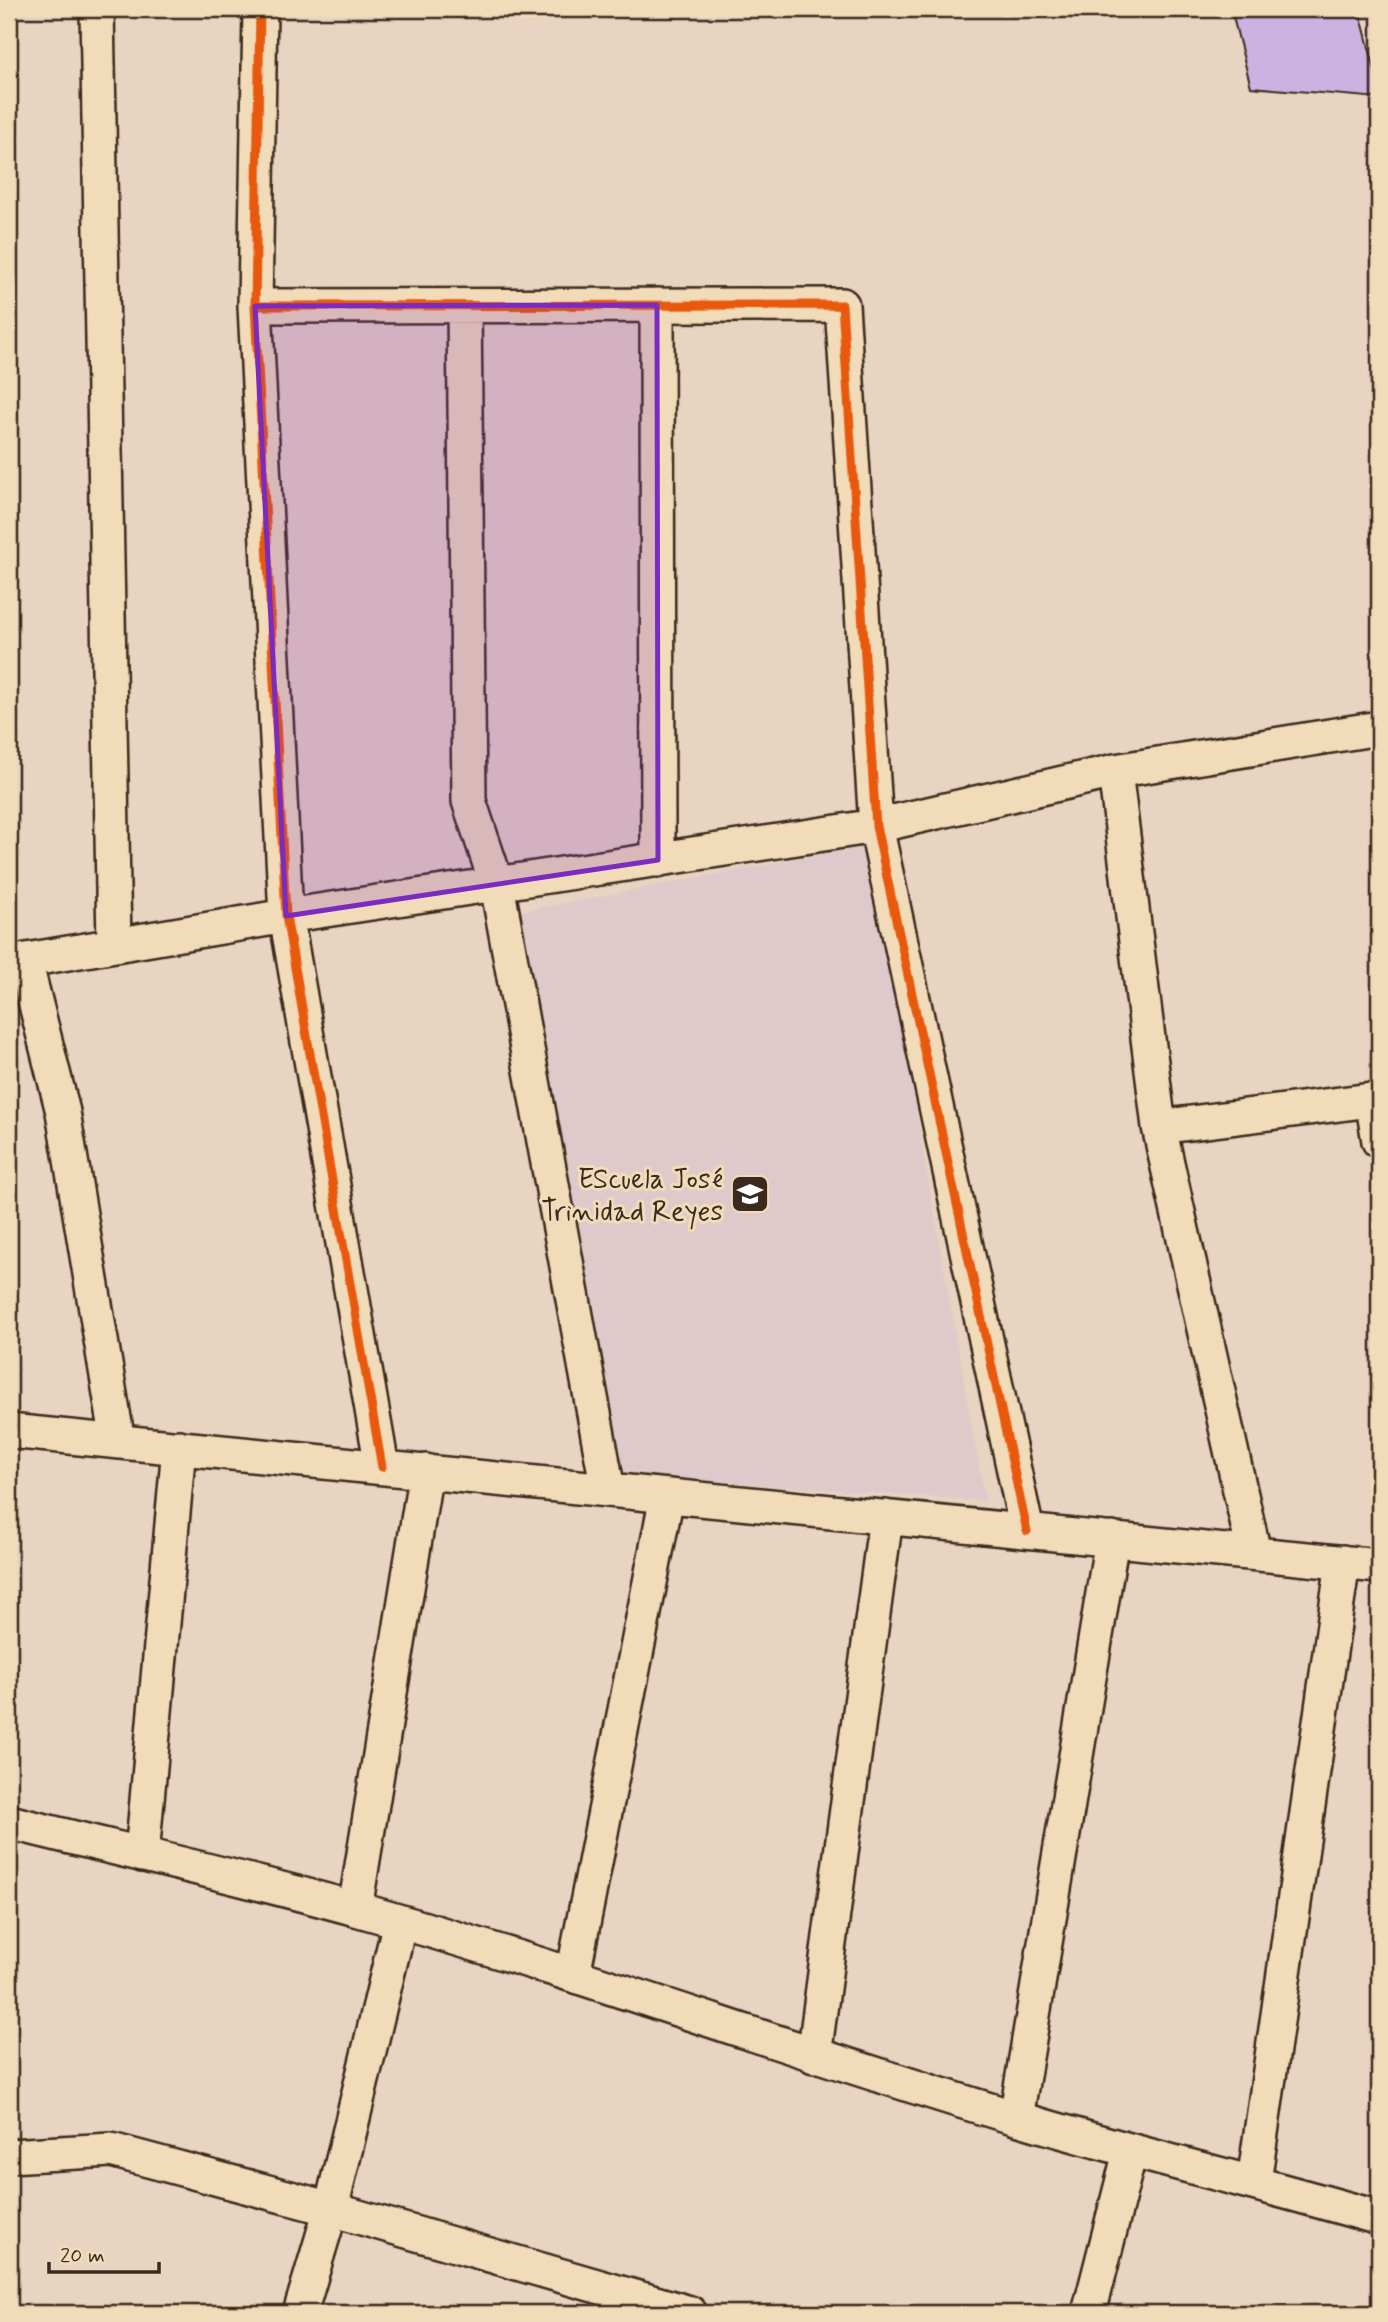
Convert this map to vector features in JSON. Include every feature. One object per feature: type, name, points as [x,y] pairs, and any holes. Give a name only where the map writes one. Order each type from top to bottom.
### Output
[{"type":"street","points":[[97,9],[114,944]]},
{"type":"street","points":[[260,9],[255,306],[286,916],[382,1467]]},
{"type":"street","points":[[657,305],[658,860]]},
{"type":"street","points":[[255,306],[842,305],[876,826],[1027,1531]]},
{"type":"street","points":[[464,306],[469,801],[497,885],[608,1490]]},
{"type":"street","points":[[118,1442],[63,1112],[17,962],[286,916],[876,826],[1115,771],[1379,727]]},
{"type":"street","points":[[1115,771],[1158,1127],[1254,1553]]},
{"type":"street","points":[[1158,1127],[1376,1100],[1379,1141]]},
{"type":"street","points":[[9,1431],[1379,1566]]},
{"type":"street","points":[[142,1855],[179,1447]]},
{"type":"street","points":[[355,1909],[426,1471]]},
{"type":"street","points":[[573,1975],[667,1496]]},
{"type":"street","points":[[814,2056],[886,1517]]},
{"type":"street","points":[[1016,2118],[1112,1539]]},
{"type":"street","points":[[1254,2182],[1343,1562]]},
{"type":"street","points":[[9,1822],[355,1909],[573,1975],[814,2056],[1016,2118],[1130,2152],[1254,2182],[1379,2218]]},
{"type":"street","points":[[300,2313],[331,2209],[400,1923]]},
{"type":"street","points":[[9,2156],[111,2150],[331,2209],[690,2313]]},
{"type":"street","points":[[1088,2313],[1130,2152]]},
{"type":"highlighted area","points":[[657,305],[658,860],[286,916],[255,306]]},
{"type":"shaded area","name":"EScuela José Trinidad Reyes","points":[[869,845],[985,1501],[625,1475],[513,913]]},
{"type":"building","points":[[1231,9],[1359,9],[1379,86],[1379,98],[1251,87]]},
{"type":"cycle path","points":[[260,9],[255,306],[286,916],[382,1467]]},
{"type":"cycle path","points":[[255,306],[842,305],[876,826],[1027,1531]]},
{"type":"place","name":"EScuela José Trinidad Reyes","points":[[750,1194]]}]
